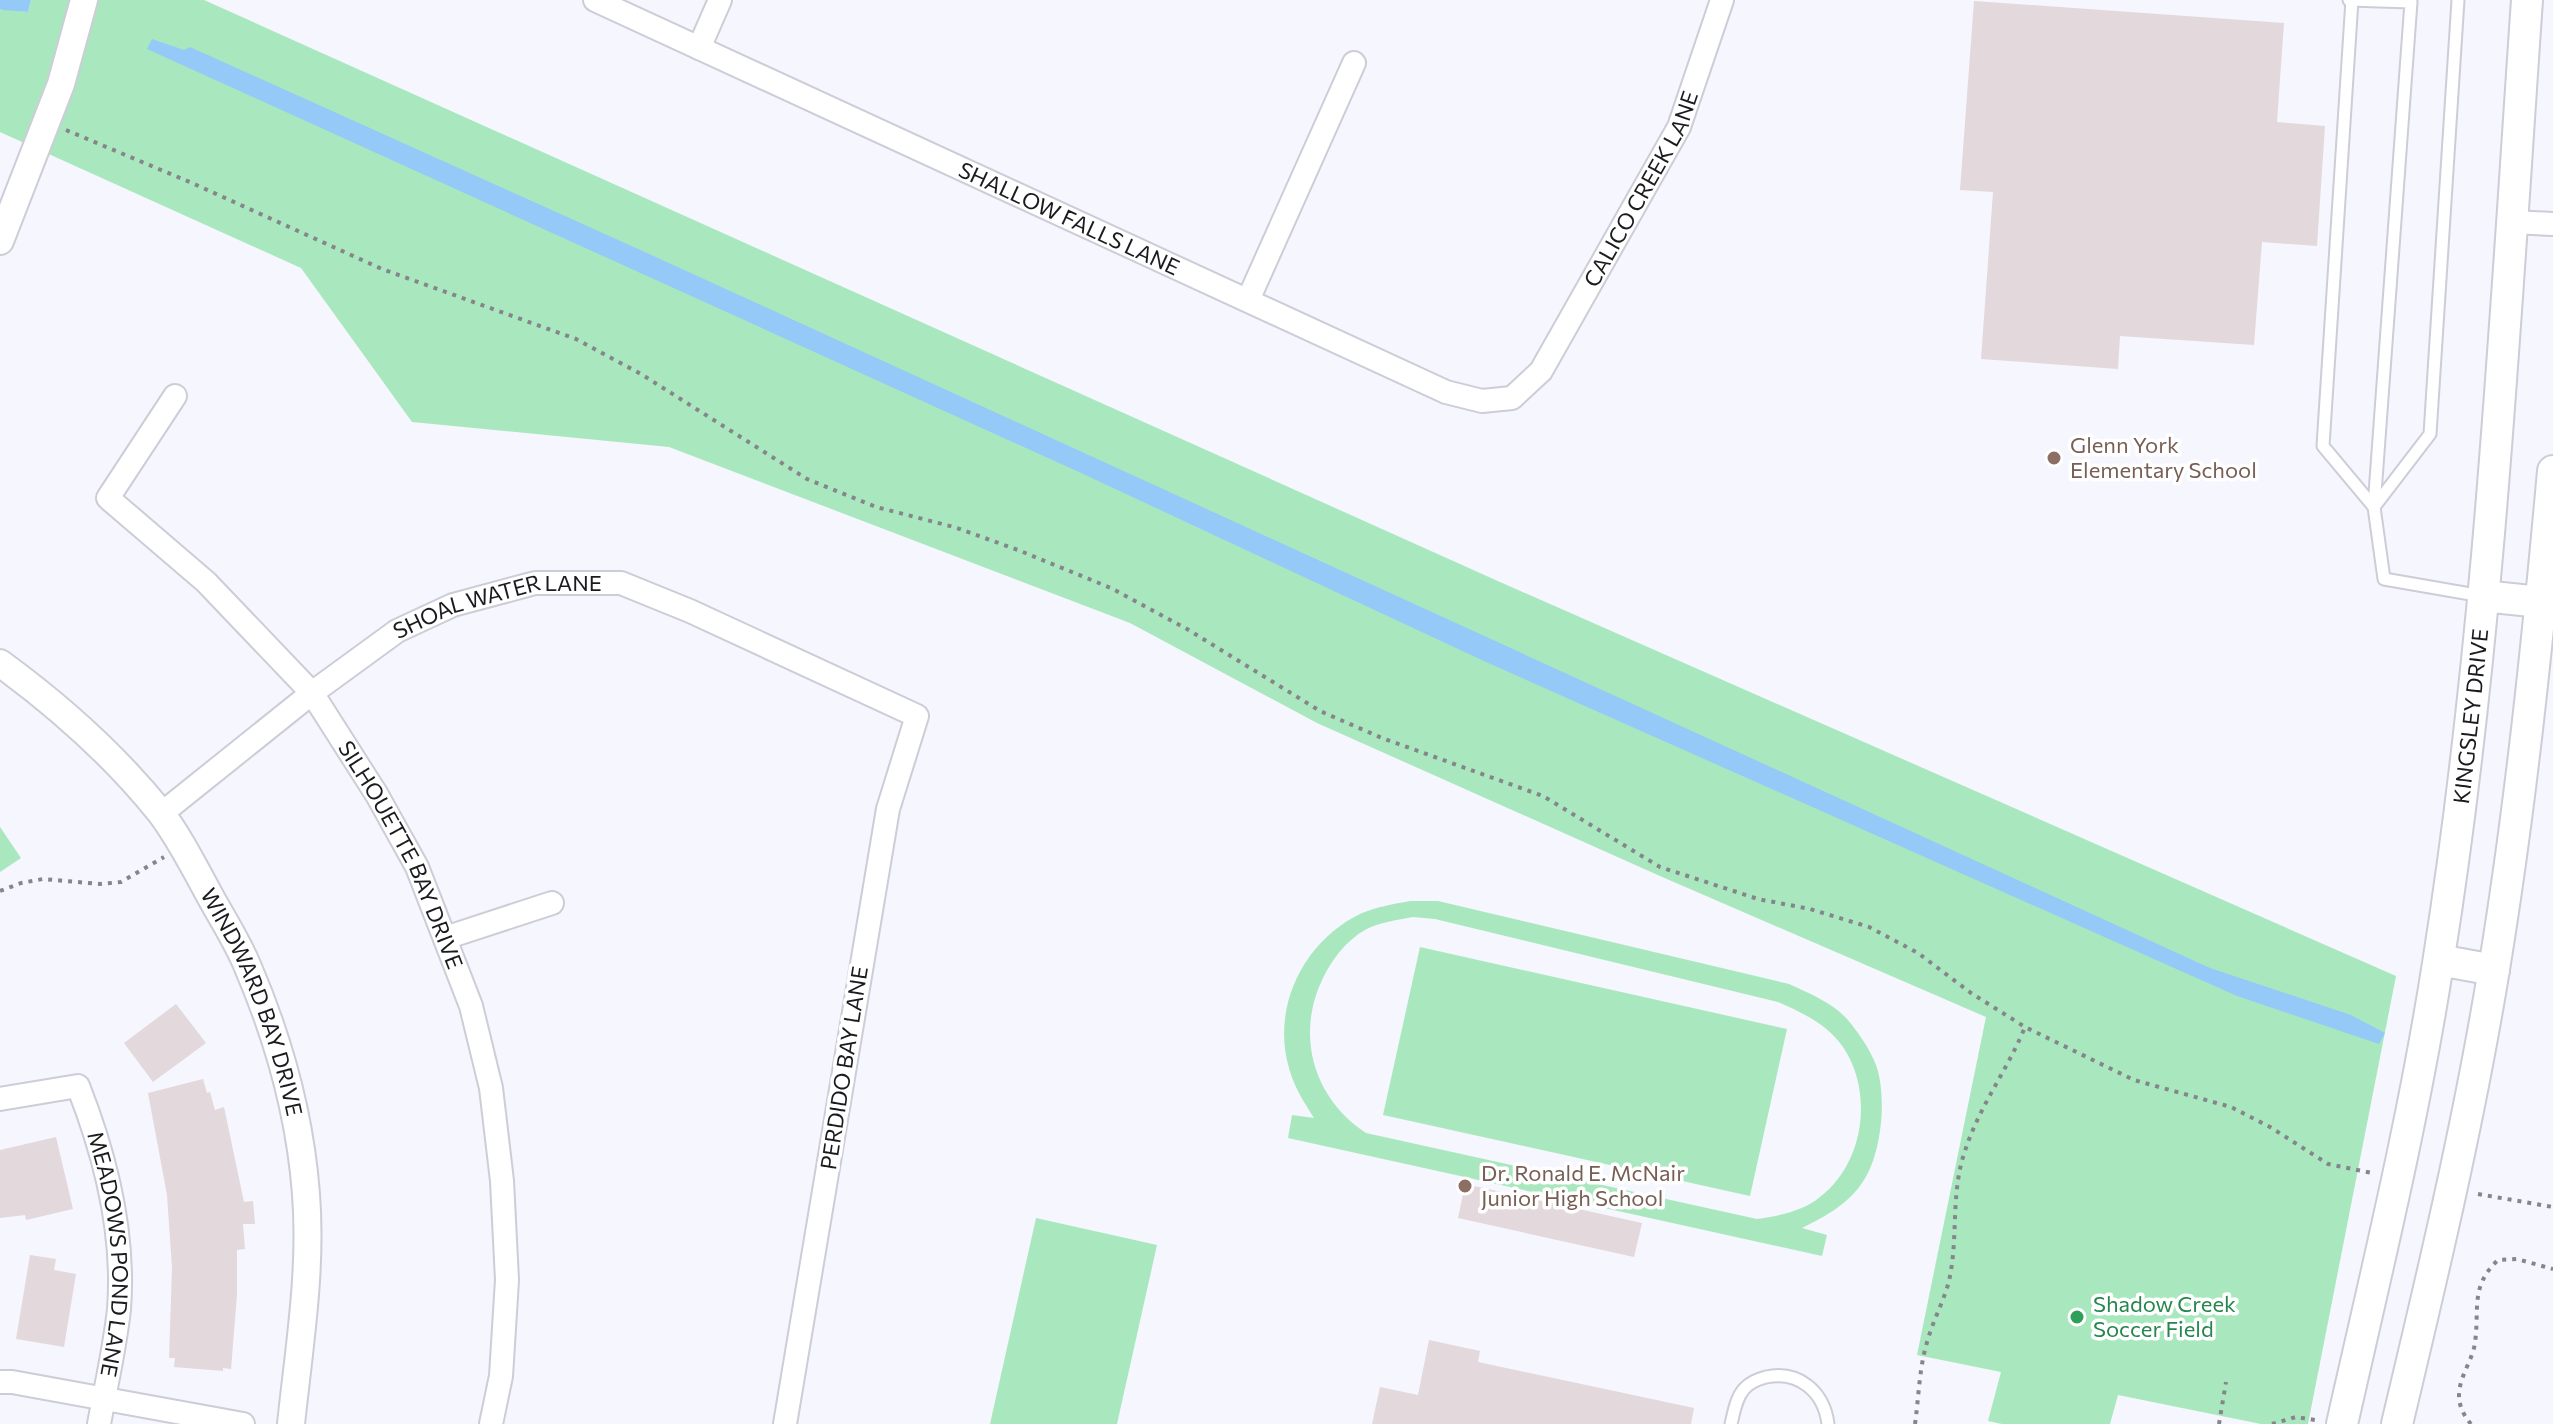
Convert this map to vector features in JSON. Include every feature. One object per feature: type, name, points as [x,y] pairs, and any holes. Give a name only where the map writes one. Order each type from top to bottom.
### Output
[{"type":"main road","name":"KINGSLEY DRIVE","points":[[2329,1422],[2397,1177],[2439,960],[2462,792],[2483,596],[2527,0]]},
{"type":"main road","points":[[2397,1424],[2453,1189],[2494,970],[2520,793],[2553,471]]},
{"type":"main road","points":[[2483,596],[2541,602]]},
{"type":"main road","points":[[2439,960],[2494,970]]},
{"type":"street","points":[[0,241],[61,84],[84,0]]},
{"type":"street","name":"SHALLOW FALLS LANE","points":[[595,0],[1446,392],[1482,401],[1512,398],[1541,371]]},
{"type":"street","points":[[699,48],[720,0]]},
{"type":"street","name":"CALICO CREEK LANE","points":[[1541,371],[1679,127],[1722,0]]},
{"type":"street","points":[[1248,300],[1354,63]]},
{"type":"street","points":[[2512,222],[2553,224]]},
{"type":"street","name":"SILHOUETTE BAY DRIVE","points":[[175,396],[108,498],[206,582],[312,693],[377,795],[417,867],[471,1006],[491,1088],[502,1181],[507,1280],[501,1376],[491,1424]]},
{"type":"street","name":"SHOAL WATER LANE","points":[[161,814],[312,693],[397,631],[453,605],[535,583],[621,583],[690,611],[917,716]]},
{"type":"street","name":"WINDWARD BAY DRIVE","points":[[0,663],[69,718],[161,814],[246,963],[280,1056],[294,1111],[306,1193],[308,1262],[291,1424]]},
{"type":"street","name":"PERDIDO BAY LANE","points":[[785,1424],[888,809],[917,716]]},
{"type":"street","points":[[445,938],[552,903]]},
{"type":"street","name":"MEADOWS POND LANE","points":[[0,1099],[78,1086],[98,1136],[113,1202],[119,1257],[119,1307],[99,1424]]},
{"type":"street","points":[[0,1382],[243,1424]]},
{"type":"lane","points":[[2374,507],[2323,446],[2351,0],[2411,2],[2374,507],[2384,579],[2483,596]]},
{"type":"lane","points":[[2374,507],[2430,434],[2458,2]]},
{"type":"lane","points":[[1731,1424],[1736,1404],[1745,1388],[1761,1378],[1779,1375],[1800,1379],[1815,1392],[1825,1408],[1828,1424]]},
{"type":"path","points":[[68,130],[382,269],[576,339],[641,374],[807,479],[876,507],[954,527],[1111,588],[1187,629],[1320,711],[1382,738],[1543,796],[1660,867],[1758,899],[1810,909],[1869,927],[1918,953],[1971,993],[2025,1027],[2134,1080],[2231,1107],[2270,1127],[2328,1164],[2372,1173]]},
{"type":"path","points":[[0,891],[43,879],[100,884],[121,882],[182,846]]},
{"type":"path","points":[[1915,1424],[1927,1340],[1949,1280],[1956,1189],[1963,1157],[1974,1124],[2011,1060],[2025,1027]]},
{"type":"path","points":[[2478,1194],[2553,1207]]},
{"type":"path","points":[[2471,1424],[2461,1408],[2459,1396],[2474,1344],[2477,1291],[2485,1272],[2498,1260],[2517,1259],[2553,1269]]},
{"type":"path","points":[[2219,1424],[2226,1382]]},
{"type":"path","points":[[2272,1424],[2296,1417],[2329,1422]]},
{"type":"green space","points":[[31,0],[204,0],[1500,582],[2396,976],[2308,1424],[2261,1424],[2118,1395],[2110,1424],[2002,1424],[1988,1421],[2001,1372],[1917,1355],[1986,1017],[1317,723],[1130,623],[669,447],[412,422],[301,268],[0,132],[0,9],[28,12]]},
{"type":"green space","points":[[0,827],[21,858],[0,872]]},
{"type":"green space","points":[[1410,901],[1438,901],[1789,984],[1820,998],[1841,1013],[1863,1041],[1876,1065],[1881,1092],[1881,1124],[1875,1155],[1858,1188],[1836,1208],[1802,1228],[1827,1235],[1822,1256],[1288,1138],[1292,1115],[1314,1118],[1294,1082],[1285,1045],[1289,999],[1297,978],[1309,958],[1341,925],[1362,913]],"holes":[[[1413,917],[1435,919],[1778,1002],[1814,1020],[1843,1047],[1859,1085],[1860,1126],[1847,1166],[1835,1183],[1813,1202],[1790,1212],[1757,1219],[1366,1133],[1348,1118],[1321,1083],[1310,1041],[1315,998],[1332,963],[1358,934],[1395,920]]]},
{"type":"green space","points":[[1420,947],[1787,1029],[1750,1196],[1383,1115]]},
{"type":"green space","points":[[1036,1218],[1157,1245],[1117,1424],[990,1424]]},
{"type":"water","points":[[0,0],[31,0],[28,12],[0,9]]},
{"type":"water","points":[[152,39],[184,50],[190,47],[658,258],[2210,968],[2351,1015],[2385,1033],[2379,1044],[2237,996],[1486,662],[1081,473],[147,49]]},
{"type":"building","points":[[1974,1],[2284,23],[2277,122],[2325,126],[2317,246],[2262,242],[2254,345],[2120,336],[2118,369],[1981,359],[1993,192],[1960,190]]},
{"type":"building","points":[[176,1004],[206,1043],[153,1082],[124,1043]]},
{"type":"building","points":[[203,1079],[215,1110],[224,1107],[244,1202],[253,1201],[255,1224],[243,1224],[245,1249],[237,1250],[231,1369],[223,1368],[223,1371],[174,1367],[175,1358],[169,1358],[172,1268],[167,1195],[148,1093]]},
{"type":"building","points":[[56,1137],[73,1209],[26,1220],[25,1215],[0,1218],[0,1150]]},
{"type":"building","points":[[1465,1184],[1642,1223],[1634,1257],[1458,1218]]},
{"type":"building","points":[[30,1255],[56,1259],[54,1270],[76,1274],[64,1347],[16,1339]]},
{"type":"building","points":[[1429,1340],[1480,1351],[1478,1362],[1694,1408],[1691,1424],[1372,1424],[1380,1387],[1418,1395]]},
{"type":"place","name":"Glenn York Elementary School","points":[[2054,458]]},
{"type":"place","name":"Dr. Ronald E. McNair Junior High School","points":[[1465,1186]]},
{"type":"place","name":"Shadow Creek Soccer Field","points":[[2077,1317]]}]
